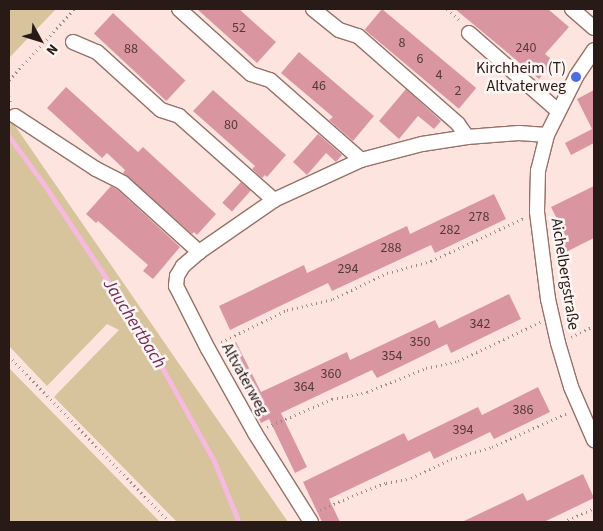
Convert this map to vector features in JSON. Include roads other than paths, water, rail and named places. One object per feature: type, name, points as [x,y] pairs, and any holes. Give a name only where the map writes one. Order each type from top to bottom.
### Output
[{"type":"street","points":[[179,9],[251,74],[270,80],[361,160]]},
{"type":"street","points":[[313,9],[339,30],[358,36],[458,124],[467,137]]},
{"type":"street","points":[[572,9],[594,28]]},
{"type":"street","points":[[469,33],[558,110]]},
{"type":"street","points":[[73,42],[97,52],[160,110],[180,116],[274,200]]},
{"type":"street","name":"Aichelbergstraße","points":[[594,50],[576,77],[547,135],[538,170],[537,212],[539,241],[548,299],[558,343],[571,387],[594,440]]},
{"type":"street","points":[[15,116],[123,183],[199,252]]},
{"type":"street","name":"Altvaterweg","points":[[309,519],[255,433],[208,349],[176,286],[177,276],[184,266],[199,252],[274,200],[361,160],[422,144],[467,137],[520,134],[547,135]]},
{"type":"waterway","name":"Jauchertbach","points":[[9,136],[44,184],[143,333],[214,460],[239,522]]},
{"type":"place","name":"Kirchheim (T) Altvaterweg","points":[[576,77]]}]
